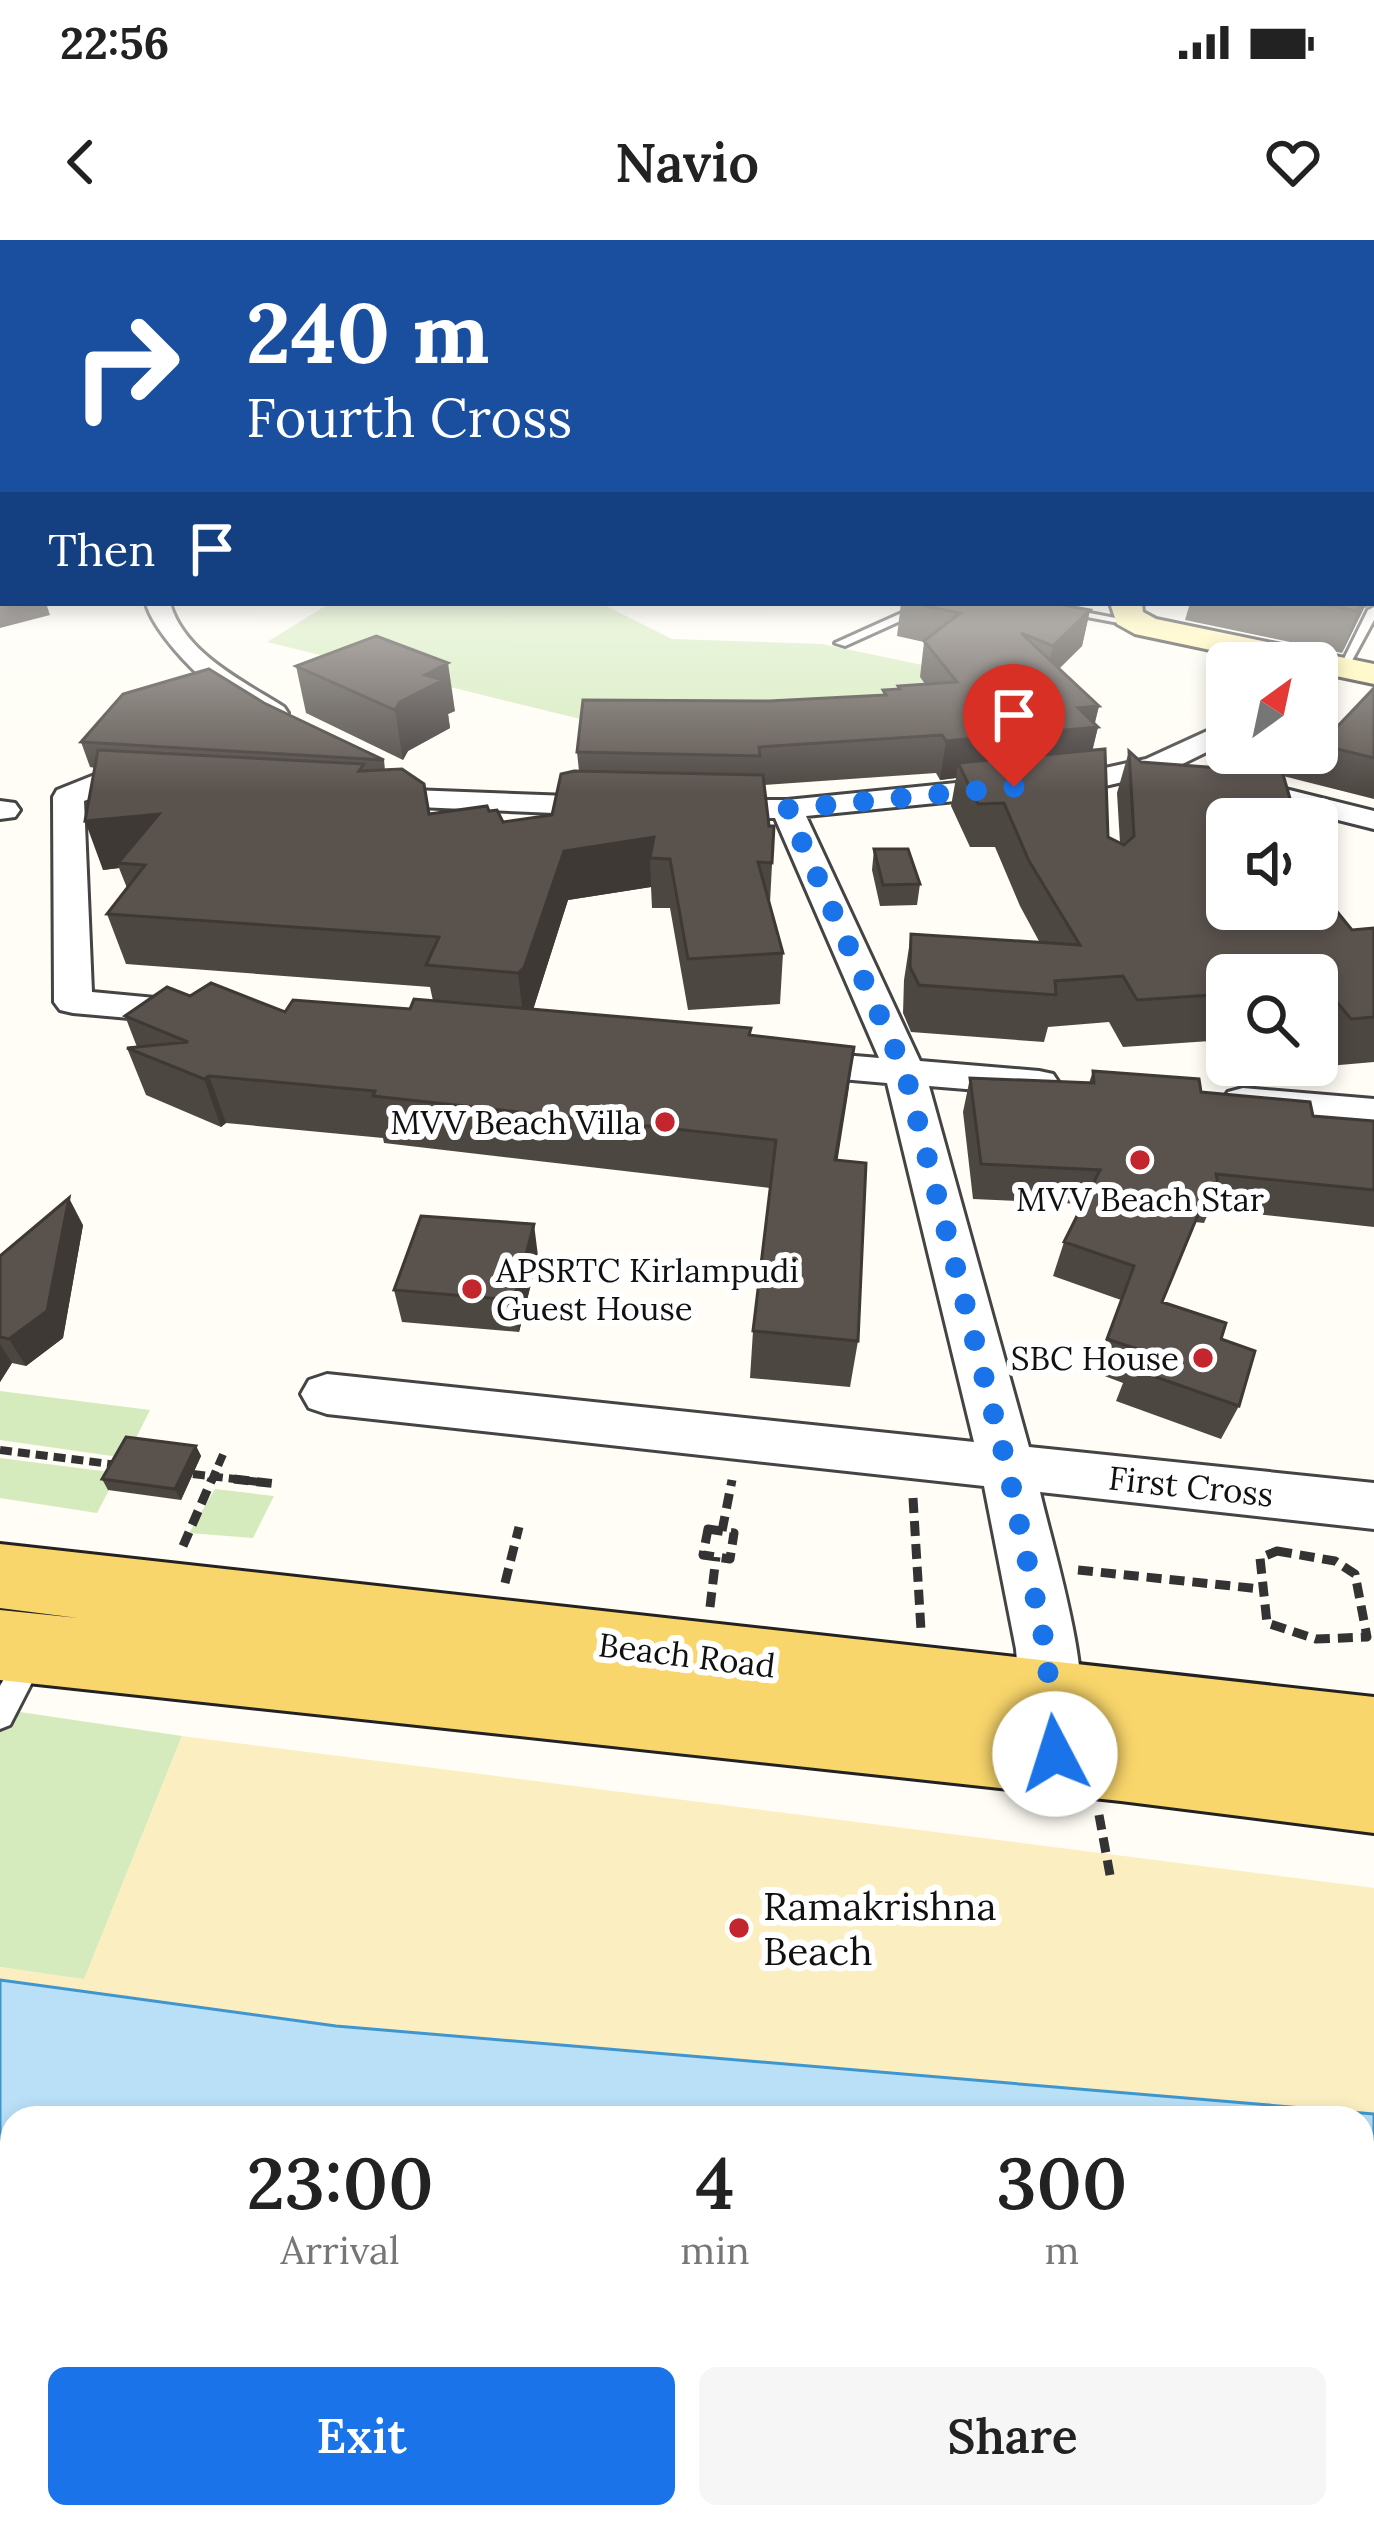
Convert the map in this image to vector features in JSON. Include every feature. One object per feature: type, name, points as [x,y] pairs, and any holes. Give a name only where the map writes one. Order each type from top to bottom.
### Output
[{"type":"main road","name":"Beach Road","points":[[0,1576],[1068,1756],[1374,1736]]},
{"type":"main road","name":"Beach Road","points":[[12,1669],[1068,1756],[1374,1792]]},
{"type":"street","points":[[158,606],[160,619],[174,636],[224,681],[292,724]]},
{"type":"street","points":[[1131,613],[1345,674]]},
{"type":"street","points":[[333,796],[787,809],[1105,786],[1206,741]]},
{"type":"street","points":[[1155,766],[1251,798]]},
{"type":"street","points":[[393,769],[435,788],[451,802]]},
{"type":"street","points":[[191,788],[97,783],[68,797],[73,1002],[239,1016]]},
{"type":"street","points":[[787,809],[905,1072],[1007,1466],[1068,1756]]},
{"type":"street","points":[[1338,815],[1374,820]]},
{"type":"street","points":[[738,1058],[1070,1086]]},
{"type":"street","points":[[1211,1098],[1374,1112]]},
{"type":"street","name":"First Cross","points":[[327,1394],[1374,1506]]},
{"type":"lane","points":[[841,643],[927,606]]},
{"type":"lane","points":[[1052,606],[1131,613]]},
{"type":"lane","points":[[1345,674],[1374,610]]},
{"type":"path","points":[[0,1450],[122,1465]]},
{"type":"path","points":[[182,1547],[225,1450]]},
{"type":"path","points":[[712,1472],[756,1478]]},
{"type":"path","points":[[193,1474],[277,1484]]},
{"type":"path","points":[[722,1532],[733,1474]]},
{"type":"path","points":[[894,1496],[917,1498],[921,1634]]},
{"type":"path","points":[[505,1584],[519,1527]]},
{"type":"path","points":[[708,1529],[722,1532],[734,1533],[730,1559],[703,1556],[708,1529]]},
{"type":"path","points":[[1277,1551],[1335,1562],[1355,1574],[1369,1602],[1367,1637],[1348,1643],[1267,1623],[1261,1589],[1260,1558],[1277,1551]]},
{"type":"path","points":[[710,1608],[716,1557]]},
{"type":"path","points":[[1028,1565],[1261,1589]]},
{"type":"path","points":[[1068,1756],[1110,1876]]},
{"type":"green space","points":[[325,606],[606,606],[672,639],[822,644],[1052,692],[593,722],[267,642]]},
{"type":"green space","points":[[0,1391],[150,1410],[126,1458],[0,1440]]},
{"type":"green space","points":[[0,1458],[118,1473],[97,1513],[0,1498]]},
{"type":"green space","points":[[215,1489],[274,1496],[253,1538],[189,1533]]},
{"type":"green space","points":[[0,1709],[182,1736],[84,1980],[0,1967]]},
{"type":"sand","name":"Ramakrishna Beach","points":[[182,1736],[1374,1888],[1374,2106],[1280,2106],[336,2026],[0,1980],[0,1967],[84,1979]]},
{"type":"water","points":[[0,1980],[336,2026],[1280,2106],[0,2106]]},
{"type":"building","points":[[926,606],[1090,610],[1053,646],[1021,633],[1099,706],[1078,708],[1098,727],[946,741],[942,735],[759,747],[760,756],[577,752],[583,700],[769,701],[886,695],[883,690],[900,689],[898,686],[957,682],[924,641],[960,613]]},
{"type":"building","points":[[376,636],[448,663],[425,675],[443,680],[400,702],[395,710],[296,666]]},
{"type":"building","points":[[209,669],[264,703],[384,760],[81,742],[123,694]]},
{"type":"building","points":[[1374,688],[1374,758],[1338,749],[1338,726]]},
{"type":"building","points":[[1105,749],[1108,837],[1124,845],[1134,836],[1129,751],[1141,762],[1206,767],[1206,774],[1283,774],[1290,798],[1206,798],[1206,930],[1338,930],[1338,913],[1352,930],[1374,928],[1374,1017],[1351,1019],[1338,1003],[1338,954],[1206,954],[1206,995],[1137,1000],[1123,976],[1055,981],[1056,995],[919,985],[910,967],[911,934],[1080,945],[1029,861],[1004,803],[978,804],[958,763]]},
{"type":"building","points":[[98,750],[364,764],[359,771],[402,769],[424,784],[429,814],[487,806],[489,811],[497,810],[503,822],[552,815],[561,774],[574,771],[763,775],[769,826],[774,826],[772,863],[758,862],[783,953],[688,959],[670,859],[650,858],[654,837],[564,851],[524,968],[518,973],[426,965],[439,937],[107,914],[145,865],[118,863],[159,814],[85,821]]},
{"type":"building","points":[[874,849],[908,849],[920,884],[883,885]]},
{"type":"building","points":[[211,983],[285,1012],[293,1000],[410,1009],[414,999],[751,1028],[749,1035],[854,1047],[835,1160],[866,1163],[858,1341],[753,1331],[776,1140],[373,1096],[375,1091],[204,1079],[127,1048],[188,1042],[125,1016],[167,987],[190,996]]},
{"type":"building","points":[[1093,1071],[1199,1079],[1201,1092],[1310,1102],[1313,1116],[1374,1121],[1374,1190],[1216,1174],[1219,1189],[1209,1188],[1162,1302],[1226,1323],[1221,1339],[1255,1351],[1239,1406],[1130,1368],[1137,1349],[1107,1339],[1134,1266],[1064,1242],[1100,1170],[981,1164],[970,1078],[1094,1083]]},
{"type":"building","points":[[69,1198],[47,1311],[9,1339],[0,1337],[0,1256]]},
{"type":"building","points":[[421,1216],[534,1224],[514,1300],[394,1290]]},
{"type":"building","points":[[126,1437],[196,1446],[175,1489],[102,1479]]},
{"type":"place","name":"MVV Beach Villa","points":[[665,1122]]},
{"type":"place","name":"MVV Beach Star","points":[[1140,1160]]},
{"type":"place","name":"APSRTC Kirlampudi Guest House","points":[[472,1289]]},
{"type":"place","name":"SBC House","points":[[1203,1358]]},
{"type":"place","name":"Ramakrishna Beach","points":[[739,1928]]},
{"type":"route","points":[[1014,787],[787,809],[905,1072],[1007,1466],[1046,1649],[1055,1754]]}]
